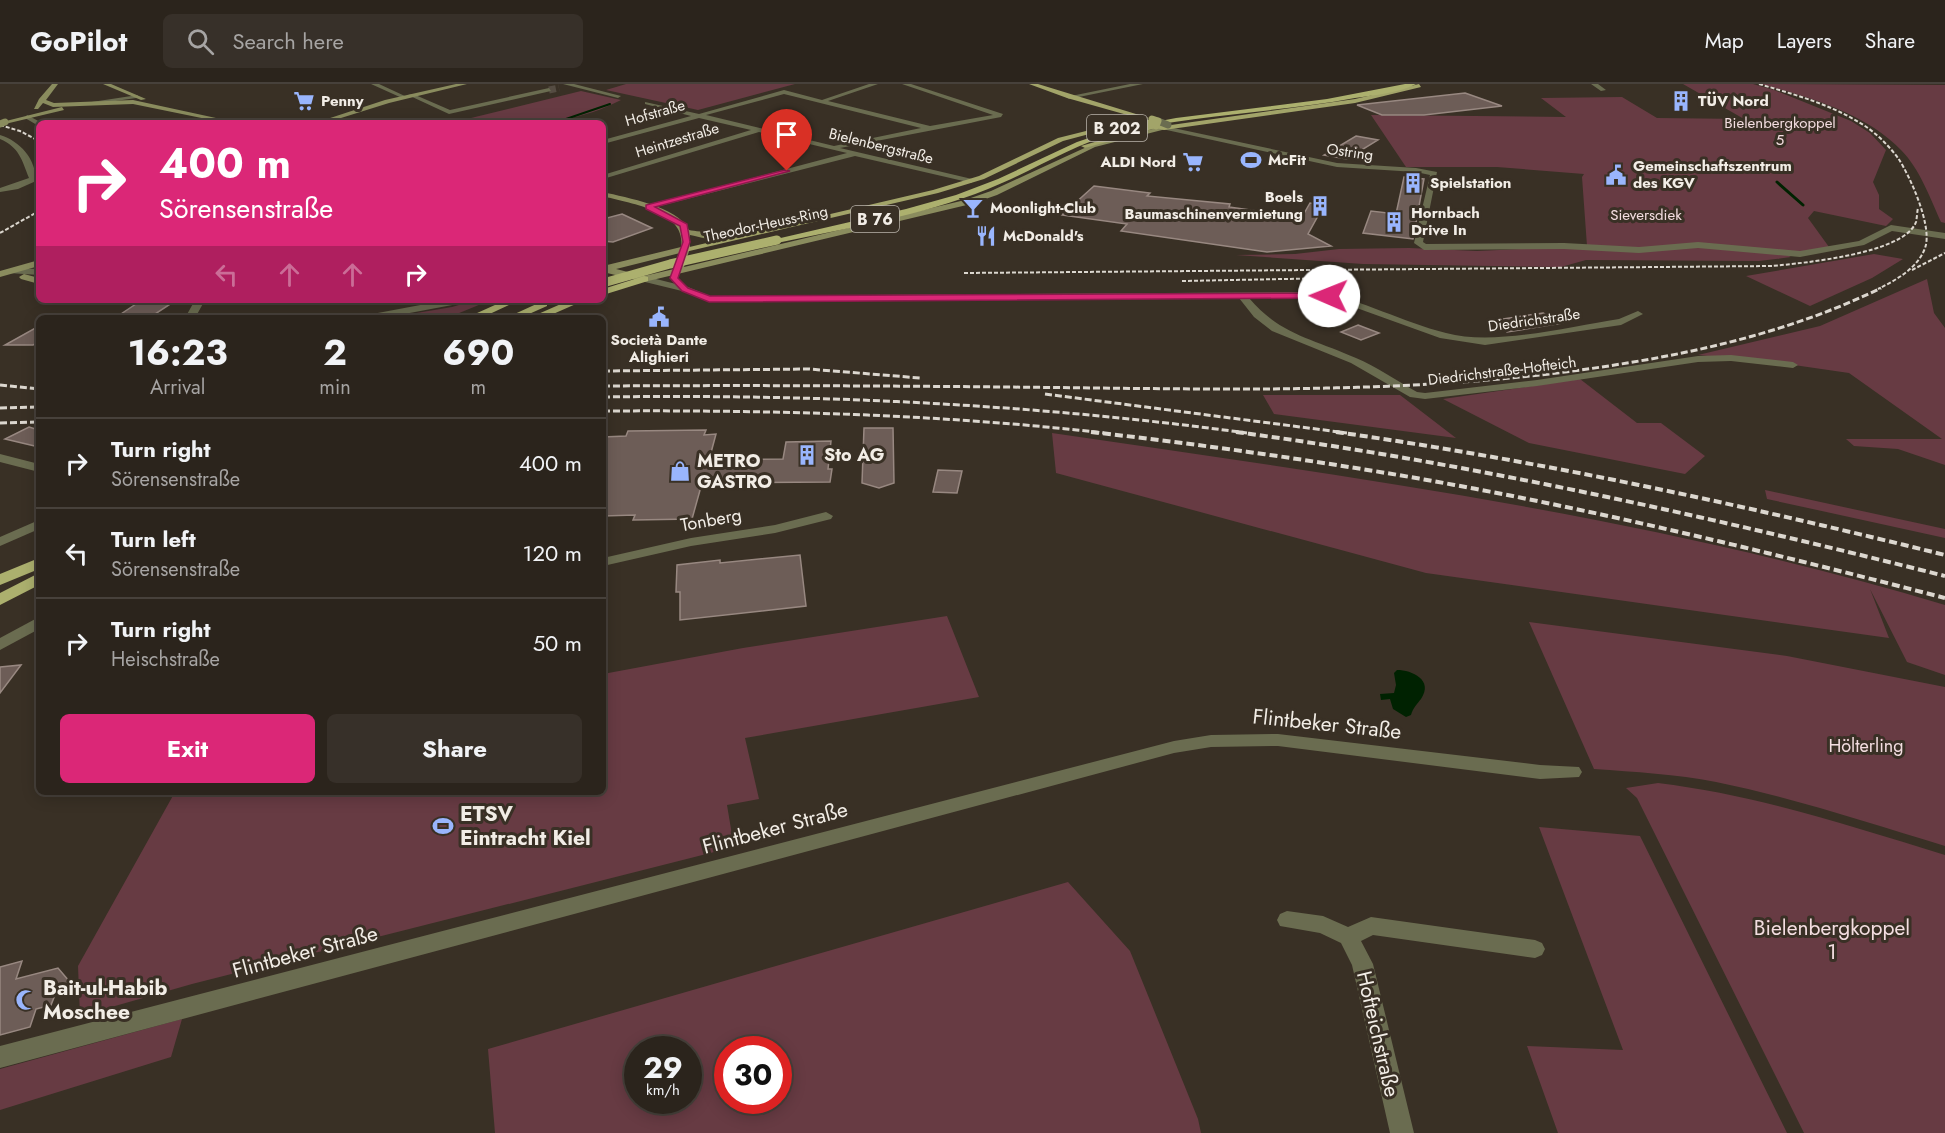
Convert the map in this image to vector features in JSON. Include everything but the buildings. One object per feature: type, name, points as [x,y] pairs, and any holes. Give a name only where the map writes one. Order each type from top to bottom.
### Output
[{"type":"highway","points":[[1154,123],[1388,84]]},
{"type":"highway","name":"B 76","points":[[1209,117],[1339,97],[1399,84]]},
{"type":"highway","name":"B 76","points":[[1209,117],[1345,99],[1421,84]]},
{"type":"highway","name":"Theodor-Heuss-Ring","points":[[606,276],[664,260],[938,203],[986,187],[1058,151],[1107,134],[1146,125],[1209,117]]},
{"type":"highway","name":"Theodor-Heuss-Ring","points":[[606,282],[670,264],[894,210],[966,186],[1082,137],[1139,123],[1209,117]]},
{"type":"highway","name":"B 76","points":[[1028,167],[1085,146]]},
{"type":"highway","points":[[966,186],[990,174]]},
{"type":"highway","points":[[606,291],[644,279]]},
{"type":"highway","points":[[478,315],[508,303]]},
{"type":"highway","points":[[502,315],[530,303]]},
{"type":"highway","points":[[518,315],[547,303]]},
{"type":"highway","points":[[542,315],[572,303]]},
{"type":"highway","points":[[0,580],[36,565]]},
{"type":"highway","points":[[3,596],[36,567]]},
{"type":"highway","points":[[3,596],[36,580]]},
{"type":"main road","points":[[2,122],[30,112],[51,92],[55,84]]},
{"type":"main road","points":[[106,84],[169,108]]},
{"type":"main road","points":[[327,120],[408,96],[464,84]]},
{"type":"main road","name":"Ostring","points":[[1032,84],[1154,123]]},
{"type":"main road","points":[[2,122],[88,103],[115,95],[121,90]]},
{"type":"main road","name":"Ostring","points":[[1069,97],[1078,102],[1154,123]]},
{"type":"main road","points":[[41,100],[53,105],[133,102],[223,120]]},
{"type":"main road","points":[[330,120],[336,117]]},
{"type":"main road","name":"Theodor-Heuss-Ring","points":[[990,174],[1059,140],[1154,123],[1190,123],[1209,117]]},
{"type":"main road","name":"Theodor-Heuss-Ring","points":[[1085,146],[1154,123]]},
{"type":"main road","name":"Theodor-Heuss-Ring","points":[[644,279],[968,202],[994,193],[1098,145],[1154,123]]},
{"type":"main road","points":[[1098,145],[1111,138]]},
{"type":"main road","points":[[685,249],[851,214],[966,186]]},
{"type":"main road","points":[[606,195],[648,207],[681,222],[686,232],[685,249],[678,270]]},
{"type":"main road","points":[[686,232],[710,237],[734,238]]},
{"type":"main road","name":"Theodor-Heuss-Ring","points":[[606,269],[685,249]]},
{"type":"main road","points":[[0,273],[36,268]]},
{"type":"main road","points":[[0,283],[36,269]]},
{"type":"main road","points":[[606,271],[644,279]]},
{"type":"main road","points":[[25,274],[36,279]]},
{"type":"street","points":[[374,84],[449,112],[549,90]]},
{"type":"street","points":[[822,100],[875,84]]},
{"type":"street","points":[[832,147],[1001,115],[905,84]]},
{"type":"street","points":[[1069,97],[1140,84]]},
{"type":"street","points":[[559,88],[568,85],[618,96]]},
{"type":"street","name":"Hofstraße","points":[[606,141],[784,92],[822,100]]},
{"type":"street","points":[[88,103],[136,96]]},
{"type":"street","points":[[822,100],[932,129]]},
{"type":"street","name":"Bielenbergstraße","points":[[647,103],[856,153],[966,186]]},
{"type":"street","points":[[27,117],[36,122]]},
{"type":"street","points":[[1209,117],[1205,126],[1208,131],[1220,137]]},
{"type":"street","name":"Ostring","points":[[1154,123],[1220,137],[1233,143]]},
{"type":"street","name":"Ostring","points":[[1154,123],[1336,165],[1434,174],[1435,178],[1418,243],[1424,246],[1564,246],[1639,250],[1698,245],[1800,255],[1862,243],[1891,228],[1945,236]]},
{"type":"street","name":"Heintzestraße","points":[[606,176],[759,130]]},
{"type":"street","points":[[0,137],[13,141],[21,147],[33,179],[15,187],[0,190]]},
{"type":"street","points":[[648,207],[856,153]]},
{"type":"street","points":[[678,270],[674,278],[685,289]]},
{"type":"street","points":[[12,271],[25,274]]},
{"type":"street","name":"Diedrichstraße","points":[[644,279],[685,289],[709,299],[1329,296],[1444,336],[1485,342],[1621,322],[1638,314]]},
{"type":"street","name":"Diedrichstraße-Hofteich","points":[[1242,296],[1257,315],[1276,329],[1355,361],[1414,395],[1425,396],[1537,383],[1698,359],[1731,358],[1793,365]]},
{"type":"street","points":[[384,315],[451,303]]},
{"type":"street","points":[[0,458],[36,467]]},
{"type":"street","name":"Tonberg","points":[[606,562],[624,560],[691,542],[775,529],[826,516]]},
{"type":"street","points":[[0,542],[36,525]]},
{"type":"street","points":[[0,645],[36,624]]},
{"type":"street","name":"Flintbeker Straße","points":[[0,1057],[1174,747],[1211,741],[1278,740],[1540,772],[1573,772]]},
{"type":"street","points":[[1287,920],[1323,925],[1348,937],[1371,926],[1535,950]]},
{"type":"street","name":"Hofteichstraße","points":[[1348,937],[1362,964],[1402,1133]]},
{"type":"green space","points":[[626,84],[795,84],[698,110],[606,90]]},
{"type":"green space","points":[[1683,84],[1753,84],[1774,90],[1851,121],[1870,133],[1886,150],[1873,182],[1879,195],[1879,209],[1893,219],[1886,226],[1814,211],[1808,218],[1829,247],[1785,254],[1791,257],[1759,261],[1586,260],[1561,267],[1363,264],[1236,255],[1295,254],[1339,249],[1409,248],[1477,251],[1587,246],[1582,177],[1584,174],[1497,167],[1406,167],[1371,115],[1566,117],[1541,98],[1622,97],[1657,118],[1744,119]]},
{"type":"green space","points":[[1760,84],[1945,85],[1945,223],[1941,222],[1914,166],[1887,137],[1871,126],[1835,108]]},
{"type":"green space","points":[[581,91],[621,100],[585,115],[567,119],[472,120],[471,118]]},
{"type":"green space","points":[[1874,254],[1903,259],[1872,278],[1810,306],[1746,276]]},
{"type":"green space","points":[[1927,279],[1934,313],[1945,328],[1945,465],[1898,449],[1854,446],[1846,439],[1942,439],[1849,373],[1698,355],[1820,326]]},
{"type":"green space","points":[[466,303],[484,303],[454,315],[405,315]]},
{"type":"green space","points":[[1580,379],[1637,423],[1661,423],[1705,456],[1685,474],[1529,443],[1443,399]]},
{"type":"green space","points":[[1263,395],[1400,395],[1456,438],[1274,414]]},
{"type":"green space","points":[[1052,433],[1502,502],[1725,547],[1835,574],[1945,605],[1945,675],[1907,662],[1870,589],[1889,638],[1426,573],[1056,473]]},
{"type":"green space","points":[[1765,490],[1945,529],[1945,538],[1767,499]]},
{"type":"green space","name":"ETSV Eintracht Kiel","points":[[947,616],[979,697],[745,738],[759,799],[727,805],[734,847],[192,984],[80,1016],[78,966],[173,795],[606,795],[606,673],[743,648]]},
{"type":"green space","name":"Hölterling","points":[[1529,622],[1787,656],[1945,687],[1945,846],[1745,788],[1671,775],[1594,769]]},
{"type":"green space","name":"Bielenbergkoppel 1","points":[[1658,783],[1767,803],[1945,855],[1945,1133],[1804,1133],[1637,798],[1626,788]]},
{"type":"green space","points":[[1539,827],[1640,836],[1787,1133],[1558,1133],[1527,1046],[1623,1050]]},
{"type":"green space","points":[[1068,882],[1130,951],[1198,1119],[1201,1133],[495,1133],[488,1049]]},
{"type":"green space","points":[[182,1019],[171,1057],[0,1110],[0,1069]]},
{"type":"shaded area","points":[[1397,670],[1415,674],[1420,677],[1425,686],[1421,699],[1411,715],[1406,717],[1393,709],[1390,699],[1381,700],[1380,694],[1394,693],[1396,685],[1394,673]]},
{"type":"waterway","points":[[559,120],[610,104]]},
{"type":"waterway","points":[[1777,182],[1803,205]]},
{"type":"tunnel","points":[[549,90],[559,88]]},
{"type":"railway","points":[[1759,84],[1814,101],[1853,119],[1883,140],[1903,166],[1919,202],[1927,239],[1917,262],[1899,277],[1878,289]]},
{"type":"railway","points":[[0,125],[20,131],[36,139]]},
{"type":"railway","points":[[964,273],[1772,266],[1851,255],[1893,242],[1908,233],[1916,222],[1918,208]]},
{"type":"railway","points":[[0,233],[36,213]]},
{"type":"railway","points":[[1912,270],[1945,253]]},
{"type":"railway","points":[[1182,281],[1335,278]]},
{"type":"railway","points":[[606,386],[1293,389],[1490,380],[1621,364],[1688,352],[1786,326],[1881,288]]},
{"type":"railway","points":[[606,371],[809,369],[920,378]]},
{"type":"railway","points":[[0,385],[36,389]]},
{"type":"railway","points":[[1045,394],[1347,433]]},
{"type":"railway","points":[[606,397],[764,397],[925,403],[1086,415],[1247,433]]},
{"type":"railway","points":[[0,408],[36,407]]},
{"type":"railway","points":[[606,411],[854,414],[979,421],[1104,433]]},
{"type":"railway","points":[[0,423],[36,422]]},
{"type":"railway","points":[[1091,432],[1291,458],[1477,489],[1679,532],[1945,598]]},
{"type":"railway","points":[[1236,432],[1504,476],[1681,513],[1945,576]]},
{"type":"railway","points":[[1336,432],[1566,470],[1794,519],[1945,555]]},
{"type":"place","name":"Penny","points":[[304,101]]},
{"type":"place","name":"TÜV Nord","points":[[1681,101]]},
{"type":"place","name":"McFit","points":[[1251,160]]},
{"type":"place","name":"ALDI Nord","points":[[1193,162]]},
{"type":"place","name":"Gemeinschaftszentrum des KGV","points":[[1616,175]]},
{"type":"place","name":"Spielstation","points":[[1413,183]]},
{"type":"place","name":"Boels Baumaschinenvermietung","points":[[1320,206]]},
{"type":"place","name":"Moonlight-Club","points":[[973,208]]},
{"type":"place","name":"Hornbach Drive In","points":[[1394,222]]},
{"type":"place","name":"McDonald's","points":[[986,236]]},
{"type":"place","name":"Società Dante Alighieri","points":[[659,317]]},
{"type":"place","name":"Sto AG","points":[[807,455]]},
{"type":"place","name":"METRO GASTRO","points":[[680,471]]},
{"type":"place","name":"ETSV Eintracht Kiel","points":[[443,826]]},
{"type":"place","name":"Bait-ul-Habib Moschee","points":[[26,1000]]},
{"type":"route","points":[[787,171],[648,207],[683,224],[687,242],[674,278],[685,289],[709,299],[1329,296]]},
{"type":"park label","name":"Bielenbergkoppel 5","points":[[1780,132]]},
{"type":"park label","name":"Sieversdiek","points":[[1646,215]]}]
